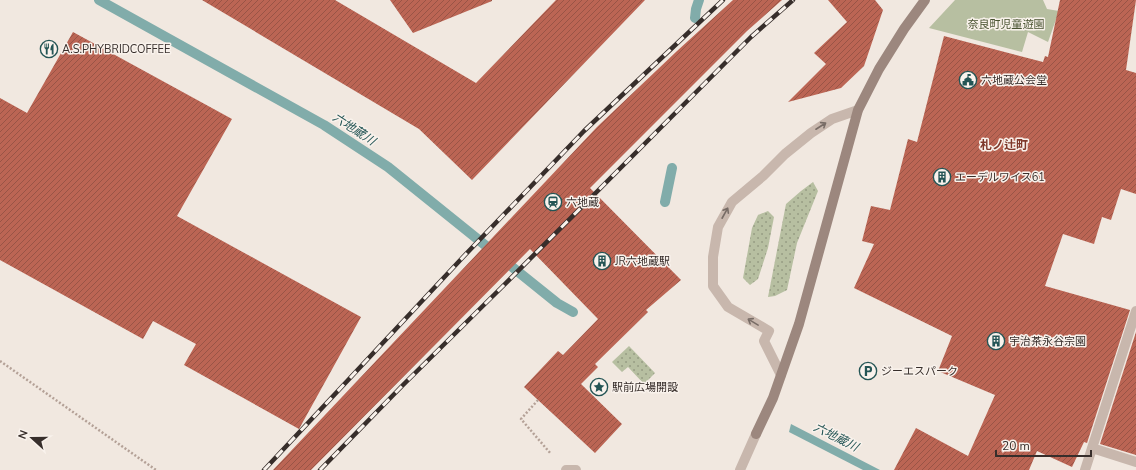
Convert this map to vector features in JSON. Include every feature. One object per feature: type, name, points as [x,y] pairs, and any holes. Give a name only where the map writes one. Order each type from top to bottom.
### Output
[{"type":"street","points":[[740,470],[773,398],[799,324],[858,110],[879,69],[904,29],[925,0]]},
{"type":"street","points":[[781,375],[764,341],[769,332],[728,307],[713,286],[713,257],[718,227],[732,202],[763,176],[785,154],[811,133],[832,119],[858,110]]},
{"type":"street","points":[[1085,470],[1136,311]]},
{"type":"street","points":[[1092,448],[1136,462]]},
{"type":"street","points":[[566,470],[576,470]]},
{"type":"path","points":[[0,361],[156,470]]},
{"type":"path","points":[[538,400],[521,419],[554,458]]},
{"type":"green space","name":"奈良町児童遊園","points":[[955,0],[1043,0],[1047,9],[1059,11],[1048,42],[1028,32],[1022,52],[929,28]]},
{"type":"green space","points":[[813,182],[818,191],[797,243],[787,290],[775,296],[768,297],[786,204]]},
{"type":"green space","points":[[768,211],[774,217],[768,248],[758,279],[750,285],[743,278],[752,228],[758,215]]},
{"type":"green space","points":[[629,346],[655,373],[644,384],[628,367],[622,372],[612,362]]},
{"type":"water","points":[[791,424],[880,470],[863,470],[789,432]]},
{"type":"building","points":[[202,0],[335,0],[476,83],[556,0],[645,0],[472,180],[419,129]]},
{"type":"building","points":[[390,0],[492,0],[492,1],[413,33]]},
{"type":"building","points":[[733,0],[782,0],[747,31],[590,188],[681,280],[646,310],[648,312],[595,364],[598,367],[581,384],[622,424],[595,453],[524,387],[558,351],[563,355],[598,319],[530,249],[311,470],[273,470],[597,127]]},
{"type":"building","points":[[828,0],[875,0],[883,10],[864,66],[841,88],[788,102],[826,64],[814,53],[847,22]]},
{"type":"building","points":[[1060,0],[1136,0],[1126,70],[1136,73],[1136,194],[1121,189],[1111,220],[1102,217],[1094,244],[1063,234],[1045,286],[1130,310],[1087,443],[1084,442],[1072,467],[1037,451],[1029,470],[894,470],[916,428],[968,456],[995,395],[938,371],[952,336],[854,288],[874,244],[862,241],[871,206],[890,210],[908,139],[917,142],[944,36],[1043,62],[1045,56],[1048,57]]},
{"type":"building","points":[[73,32],[232,119],[177,216],[361,317],[299,429],[184,365],[196,344],[153,321],[143,339],[0,260],[0,98],[27,113]]},
{"type":"building","points":[[1136,332],[1136,455],[1100,444]]},
{"type":"waterway","name":"六地蔵川","points":[[99,0],[324,125],[388,167],[557,303],[573,312]]},
{"type":"waterway","points":[[695,18],[699,0]]},
{"type":"waterway","points":[[665,202],[672,168]]},
{"type":"railway","points":[[264,470],[465,255],[584,131],[723,0]]},
{"type":"railway","points":[[320,470],[751,37],[793,0]]},
{"type":"place","name":"A.S.PHYBRIDCOFFEE","points":[[49,49]]},
{"type":"place","name":"六地蔵公会堂","points":[[968,80]]},
{"type":"place","name":"エーデルワイス61","points":[[942,177]]},
{"type":"place","name":"六地蔵","points":[[553,202]]},
{"type":"place","name":"JR六地蔵駅","points":[[602,261]]},
{"type":"place","name":"宇治茶永谷宗園","points":[[996,341]]},
{"type":"place","name":"ジーエスパーク","points":[[868,371]]},
{"type":"place","name":"駅前広場開設","points":[[599,387]]},
{"type":"district","name":"札ノ辻町","points":[[1004,145]]}]
